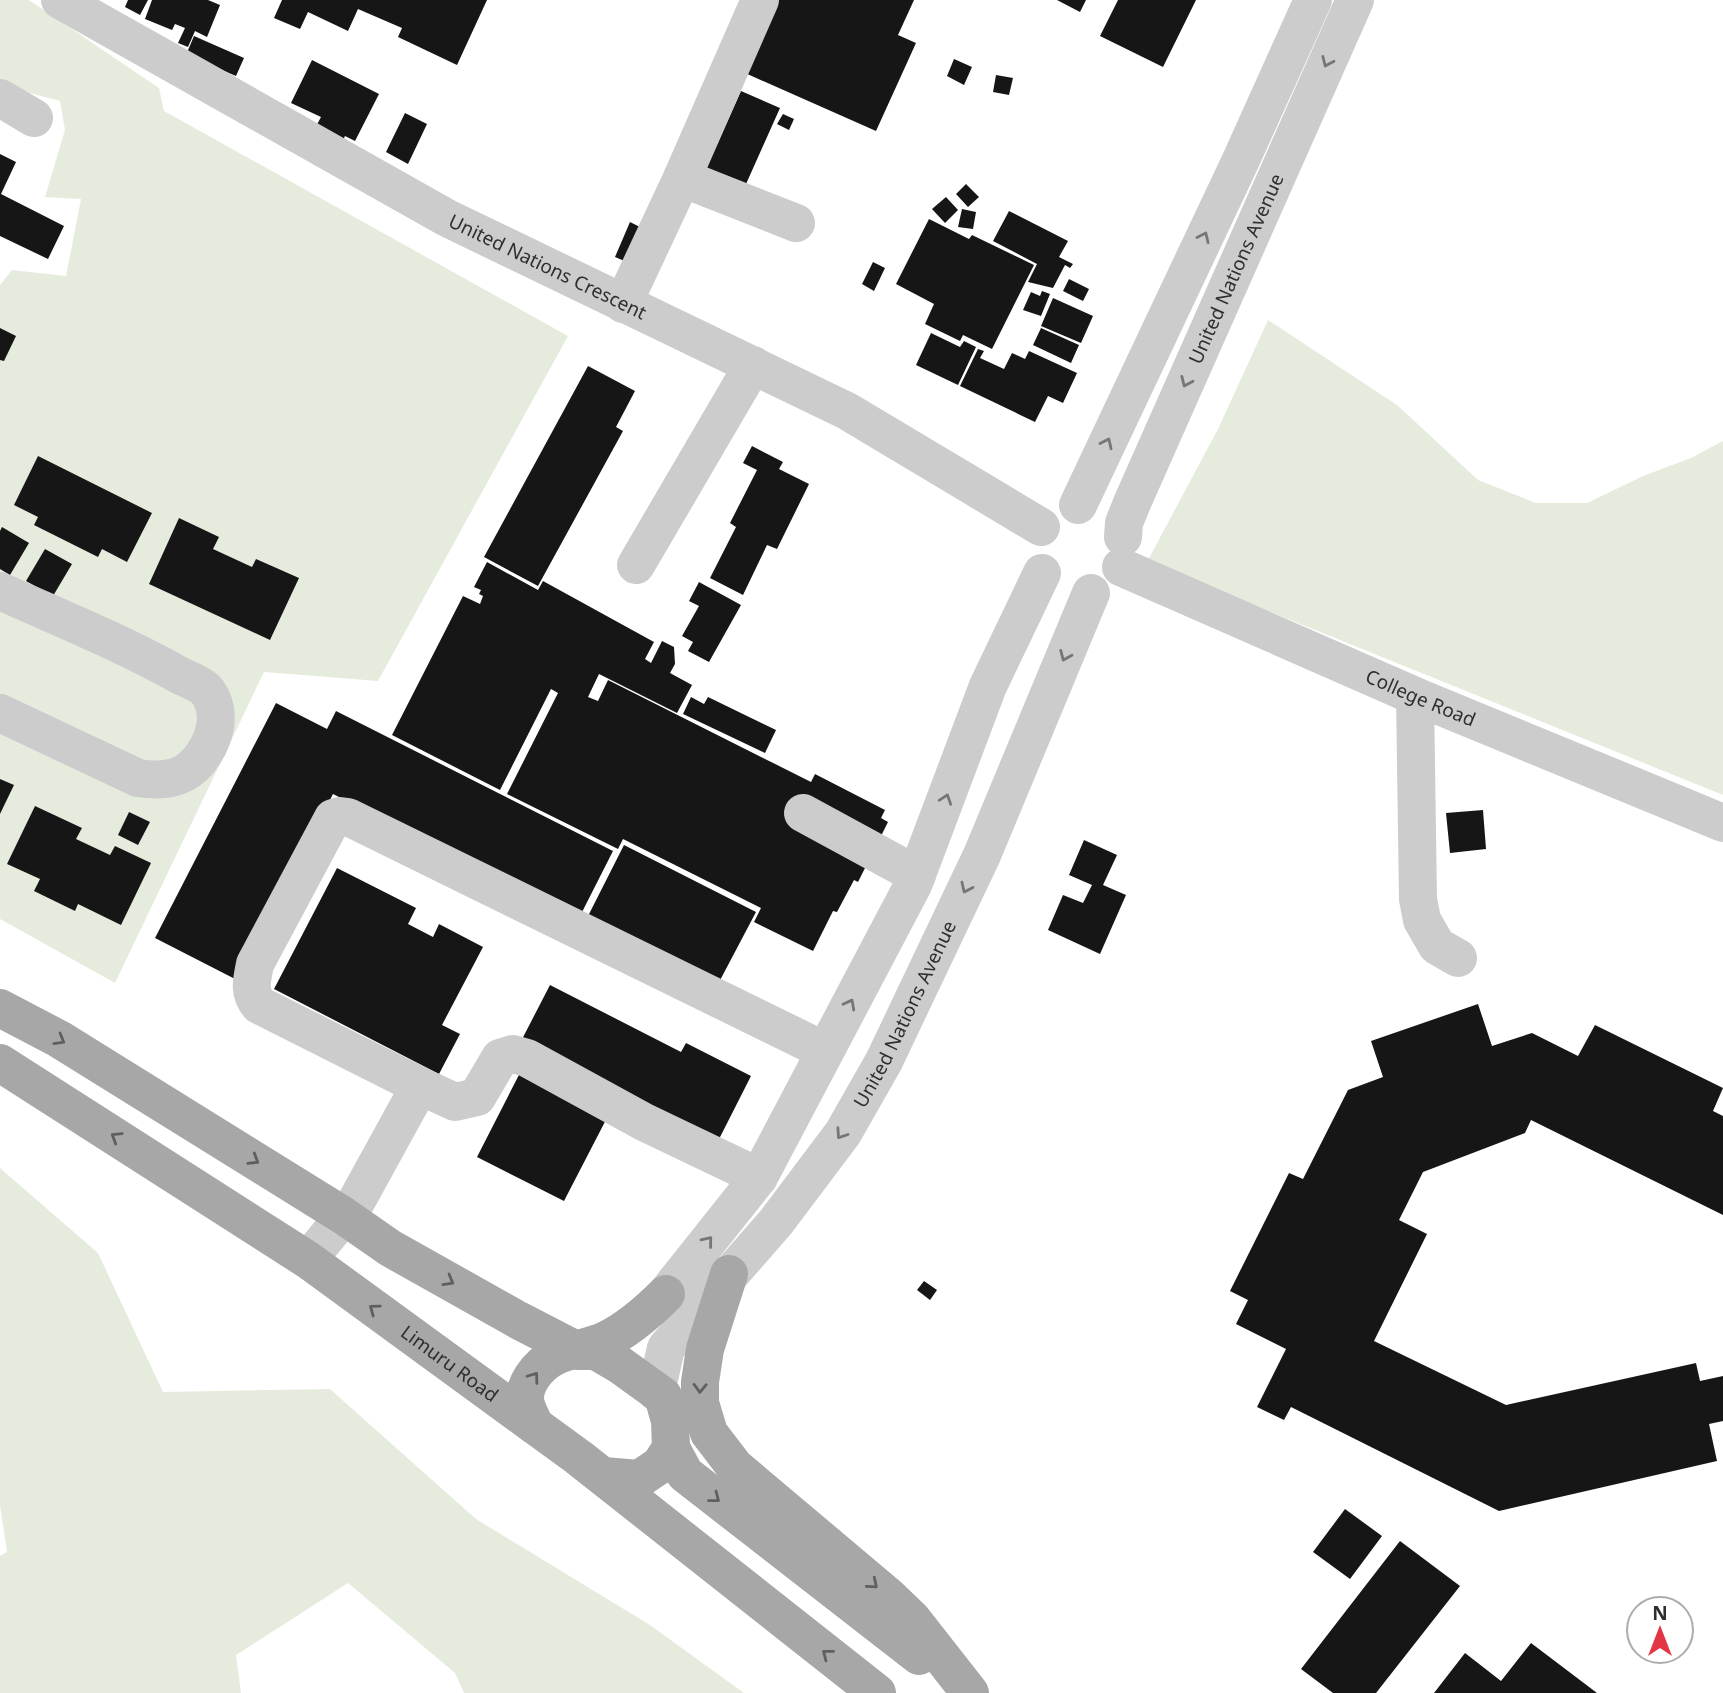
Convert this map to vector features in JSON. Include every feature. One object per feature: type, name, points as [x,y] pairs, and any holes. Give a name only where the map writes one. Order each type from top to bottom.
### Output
[{"type":"main road","points":[[0,1008],[59,1039],[344,1216],[390,1248],[578,1351],[596,1351],[620,1364],[663,1396],[670,1421],[671,1447],[685,1474],[968,1693]]},
{"type":"main road","name":"Limuru Road","points":[[0,1063],[308,1260],[603,1476],[877,1693]]},
{"type":"main road","points":[[729,1274],[705,1349],[700,1382],[700,1403],[709,1433],[735,1467],[904,1611],[968,1693]]},
{"type":"main road","points":[[534,1425],[525,1403],[526,1389],[534,1373],[554,1357],[578,1351],[612,1337],[643,1316],[666,1294]]},
{"type":"main road","points":[[603,1476],[639,1479],[660,1465],[671,1447]]},
{"type":"street","name":"United Nations Crescent","points":[[60,0],[447,218],[847,411],[1041,527]]},
{"type":"street","points":[[623,304],[760,0]]},
{"type":"street","name":"United Nations Avenue","points":[[1078,505],[1240,162],[1313,0]]},
{"type":"street","name":"United Nations Avenue","points":[[1122,552],[1124,523],[1132,503],[1355,0]]},
{"type":"street","points":[[0,98],[34,118]]},
{"type":"street","points":[[682,178],[796,223]]},
{"type":"street","points":[[636,565],[753,365]]},
{"type":"street","points":[[1069,505],[1099,509],[1112,517],[1121,531],[1122,552],[1117,575],[1105,586],[1091,593],[1075,594],[1060,590],[1047,581],[1035,553],[1036,537],[1041,527],[1054,512],[1069,505]]},
{"type":"street","name":"College Road","points":[[1122,552],[1415,696],[1723,823]]},
{"type":"street","points":[[666,1294],[759,1177],[917,875],[988,686],[1042,573]]},
{"type":"street","points":[[0,591],[158,663],[206,689],[215,711],[216,728],[195,767],[178,778],[157,781],[138,778],[0,713]]},
{"type":"street","name":"United Nations Avenue","points":[[656,1392],[666,1348],[776,1222],[835,1143],[884,1061],[982,855],[1091,593]]},
{"type":"street","points":[[1415,696],[1418,899],[1422,920],[1437,946],[1458,958]]},
{"type":"street","points":[[803,813],[917,875]]},
{"type":"street","points":[[759,1177],[644,1122],[527,1058],[513,1055],[500,1058],[477,1097],[455,1102],[260,1005],[253,997],[251,984],[255,964],[329,823],[340,816],[361,823],[825,1051]]},
{"type":"street","points":[[308,1260],[357,1200],[418,1085]]},
{"type":"green space","points":[[0,0],[29,0],[159,88],[164,111],[568,336],[378,681],[264,672],[115,983],[0,919],[0,285],[12,270],[66,276],[81,199],[45,197],[65,130],[60,101],[0,85]]},
{"type":"green space","points":[[1268,320],[1397,405],[1478,480],[1536,503],[1587,503],[1643,476],[1691,458],[1723,441],[1723,795],[1147,562],[1218,429]]},
{"type":"green space","points":[[0,1168],[98,1253],[163,1392],[330,1389],[476,1519],[650,1625],[744,1693],[464,1693],[455,1673],[348,1583],[236,1655],[241,1693],[0,1693],[0,1556],[7,1552],[0,1505]]},
{"type":"building","points":[[128,0],[148,0],[140,15],[125,7]]},
{"type":"building","points":[[152,0],[208,0],[220,5],[207,37],[195,31],[188,47],[178,43],[185,28],[175,24],[172,30],[145,19]]},
{"type":"building","points":[[282,0],[487,0],[457,65],[398,37],[402,28],[358,9],[348,31],[308,12],[300,29],[274,18]]},
{"type":"building","points":[[778,0],[914,0],[898,35],[916,43],[876,131],[745,73]]},
{"type":"building","points":[[1057,0],[1086,0],[1080,12]]},
{"type":"building","points":[[1118,0],[1196,0],[1163,67],[1100,36]]},
{"type":"building","points":[[194,36],[244,58],[236,76],[186,55]]},
{"type":"building","points":[[954,59],[972,67],[964,85],[947,76]]},
{"type":"building","points":[[312,60],[379,94],[355,141],[345,136],[341,144],[314,130],[321,117],[291,103]]},
{"type":"building","points":[[996,75],[1013,78],[1009,95],[993,92]]},
{"type":"building","points":[[741,91],[780,108],[742,193],[703,176]]},
{"type":"building","points":[[405,113],[427,124],[408,164],[386,152]]},
{"type":"building","points":[[783,114],[794,119],[789,130],[777,124]]},
{"type":"building","points":[[0,154],[16,162],[1,194],[64,226],[48,259],[0,236]]},
{"type":"building","points":[[966,184],[979,197],[968,207],[956,194]]},
{"type":"building","points":[[946,197],[958,210],[945,223],[932,209]]},
{"type":"building","points":[[962,209],[976,212],[973,229],[958,227]]},
{"type":"building","points":[[1009,211],[1068,241],[1059,257],[1073,264],[1070,268],[1065,265],[1053,288],[1028,282],[1037,264],[993,241]]},
{"type":"building","points":[[929,219],[969,239],[972,235],[1034,265],[992,349],[963,335],[960,341],[925,324],[934,304],[896,284]]},
{"type":"building","points":[[630,222],[640,227],[634,265],[615,257]]},
{"type":"building","points":[[873,262],[885,268],[874,291],[862,284]]},
{"type":"building","points":[[1069,279],[1089,289],[1083,301],[1063,291]]},
{"type":"building","points":[[1042,291],[1050,294],[1041,316],[1023,310],[1031,292],[1040,296]]},
{"type":"building","points":[[1053,298],[1093,316],[1081,343],[1041,326]]},
{"type":"building","points":[[0,328],[16,336],[4,361],[0,360]]},
{"type":"building","points":[[1041,328],[1079,345],[1071,363],[1033,345]]},
{"type":"building","points":[[931,333],[960,347],[964,341],[976,347],[958,385],[916,365]]},
{"type":"building","points":[[978,349],[984,351],[980,358],[1004,369],[1012,353],[1025,359],[1029,351],[1077,373],[1063,403],[1048,396],[1035,422],[960,386]]},
{"type":"building","points":[[588,366],[635,391],[616,427],[623,431],[538,586],[484,557]]},
{"type":"building","points":[[752,446],[783,462],[779,469],[809,484],[777,549],[767,545],[743,595],[710,578],[736,527],[730,523],[757,470],[743,463]]},
{"type":"building","points":[[38,456],[152,513],[127,562],[102,549],[98,557],[34,525],[38,517],[14,505]]},
{"type":"building","points":[[179,518],[219,537],[213,549],[252,567],[256,559],[299,578],[270,640],[149,584]]},
{"type":"building","points":[[2,527],[29,543],[10,575],[0,569]]},
{"type":"building","points":[[45,549],[72,564],[53,596],[26,581]]},
{"type":"building","points":[[487,562],[538,590],[543,581],[654,642],[645,659],[651,663],[662,641],[674,647],[675,664],[670,673],[692,685],[677,713],[599,674],[588,697],[598,701],[608,680],[811,782],[815,774],[885,810],[881,818],[888,822],[858,882],[854,880],[837,912],[833,911],[813,951],[754,922],[761,908],[623,839],[618,849],[507,794],[558,693],[551,689],[500,790],[392,735],[463,596],[480,604],[483,596],[479,594],[481,590],[474,587]]},
{"type":"building","points":[[699,582],[741,605],[709,662],[688,651],[693,642],[682,636],[699,606],[689,601]]},
{"type":"building","points":[[691,697],[704,704],[708,697],[776,730],[765,753],[683,714]]},
{"type":"building","points":[[276,703],[327,729],[336,711],[613,851],[579,918],[333,794],[237,980],[155,938]]},
{"type":"building","points":[[0,779],[14,785],[0,814]]},
{"type":"building","points":[[35,806],[82,828],[76,839],[110,855],[115,846],[151,863],[121,925],[78,904],[75,911],[34,891],[40,879],[7,864]]},
{"type":"building","points":[[1483,810],[1486,849],[1450,853],[1446,813]]},
{"type":"building","points":[[129,812],[150,822],[138,845],[118,835]]},
{"type":"building","points":[[1084,840],[1117,855],[1103,885],[1126,895],[1100,954],[1048,930],[1063,895],[1083,903],[1092,885],[1069,875]]},
{"type":"building","points":[[624,845],[756,912],[717,986],[586,920]]},
{"type":"building","points":[[337,868],[416,908],[408,924],[433,937],[439,924],[483,947],[442,1025],[460,1034],[439,1074],[274,989]]},
{"type":"building","points":[[550,985],[681,1052],[686,1043],[751,1076],[715,1147],[518,1047]]},
{"type":"building","points":[[1478,1004],[1492,1046],[1532,1033],[1578,1056],[1595,1025],[1723,1088],[1713,1111],[1723,1116],[1723,1215],[1531,1120],[1525,1133],[1423,1172],[1399,1220],[1427,1234],[1374,1341],[1506,1405],[1696,1363],[1700,1381],[1723,1376],[1723,1421],[1709,1424],[1717,1461],[1499,1511],[1291,1407],[1284,1420],[1257,1407],[1286,1349],[1236,1324],[1248,1300],[1230,1291],[1289,1173],[1303,1179],[1348,1090],[1383,1077],[1371,1041]]},
{"type":"building","points":[[523,1067],[610,1112],[564,1201],[477,1157]]},
{"type":"building","points":[[924,1281],[937,1290],[930,1300],[917,1290]]},
{"type":"building","points":[[1345,1509],[1382,1536],[1350,1579],[1313,1552]]},
{"type":"building","points":[[1400,1541],[1460,1586],[1376,1693],[1333,1693],[1301,1669]]},
{"type":"building","points":[[1531,1643],[1597,1693],[1434,1693],[1465,1653],[1501,1681]]}]
